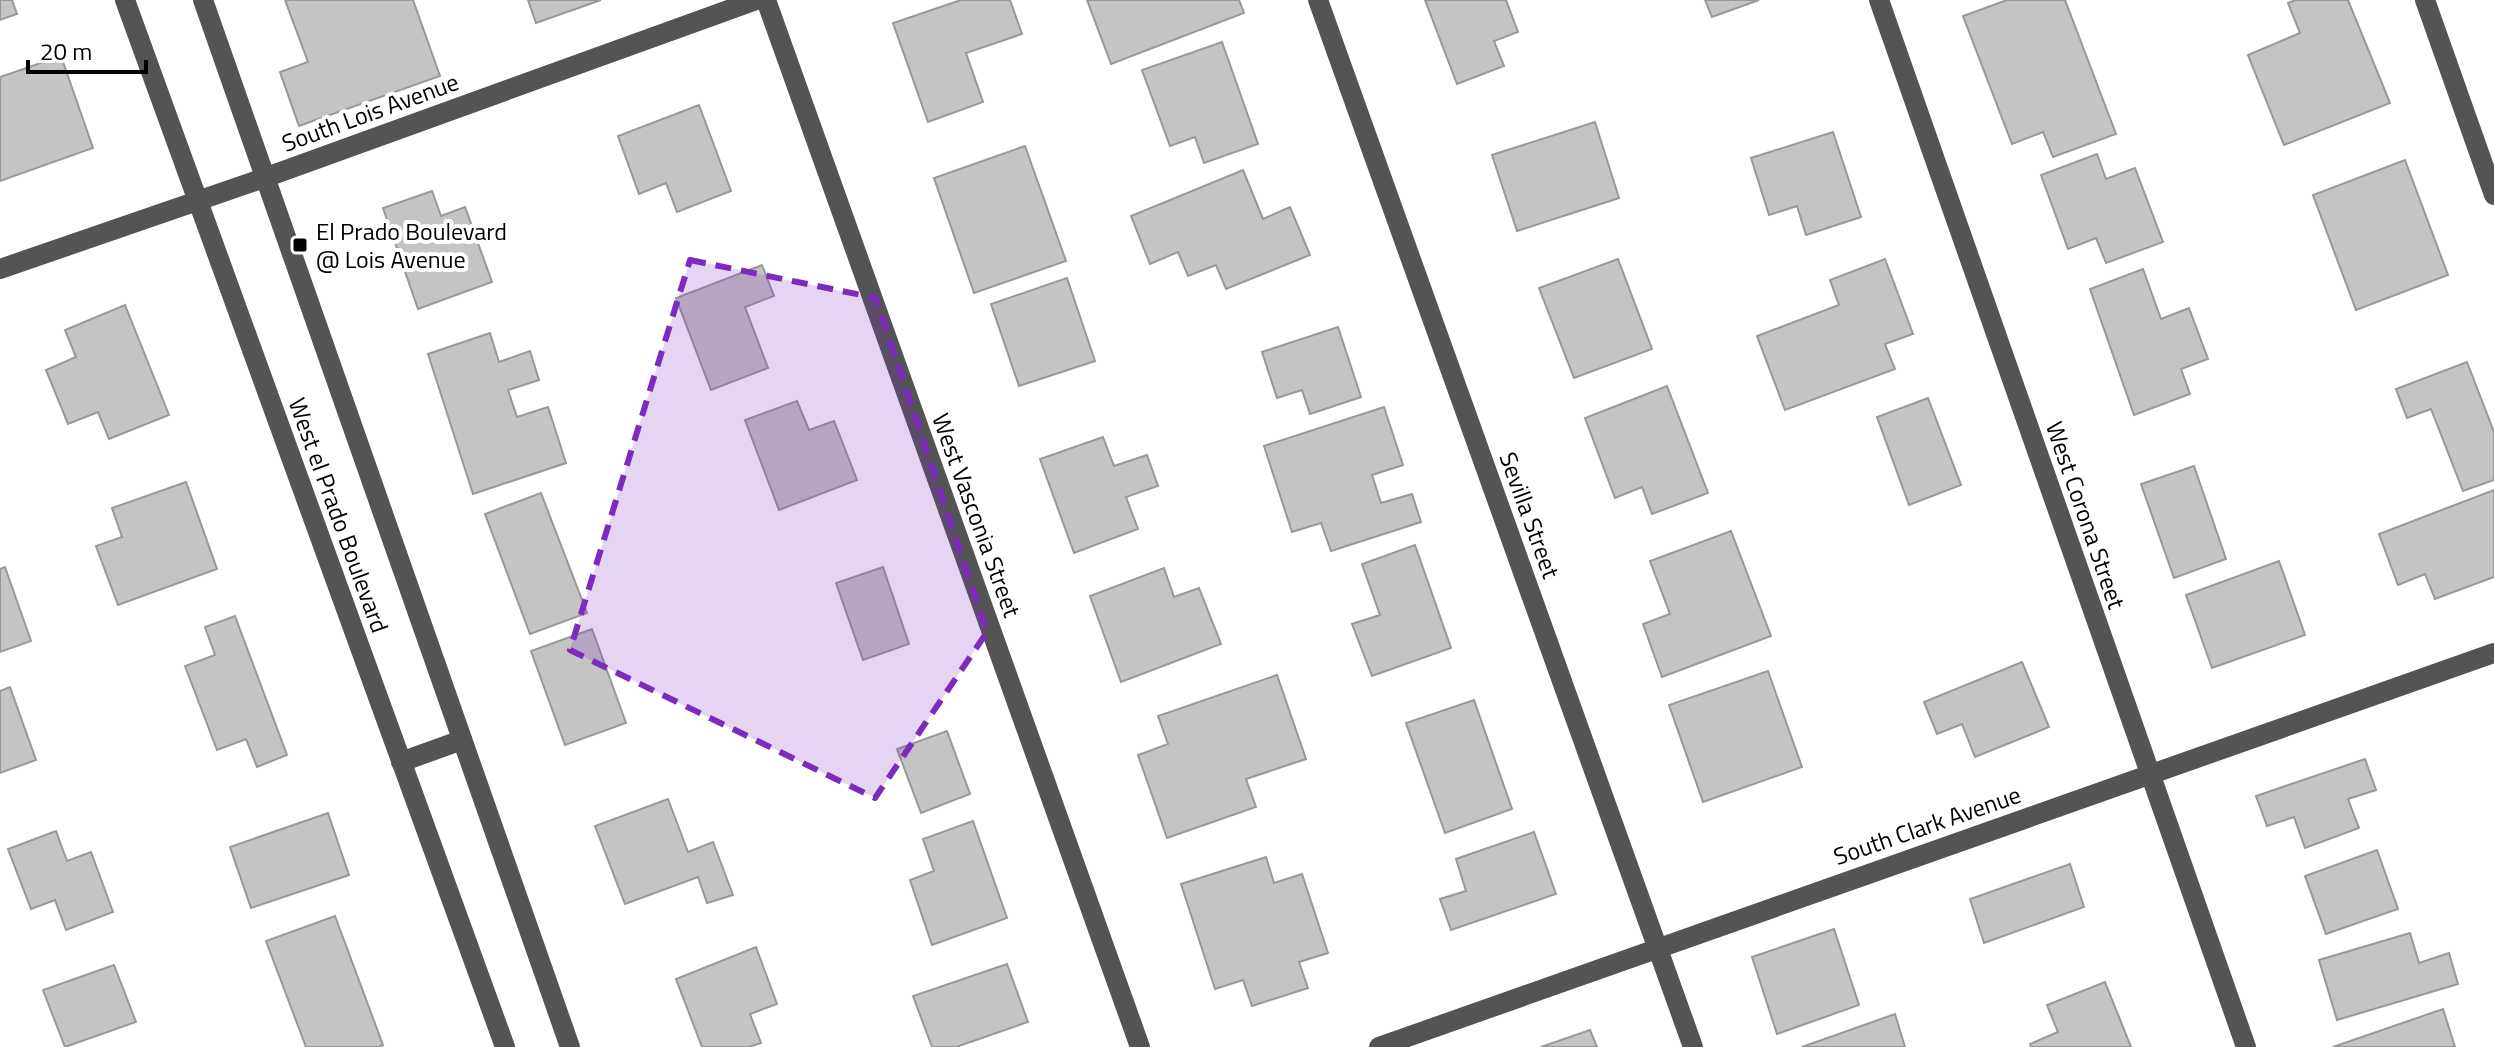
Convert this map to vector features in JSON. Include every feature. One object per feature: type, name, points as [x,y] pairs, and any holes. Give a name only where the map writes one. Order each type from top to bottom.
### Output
[{"type":"street","name":"West el Prado Boulevard","points":[[125,0],[505,1047]]},
{"type":"street","name":"West el Prado Boulevard","points":[[203,0],[570,1047]]},
{"type":"street","name":"South Lois Avenue","points":[[0,269],[264,178],[756,0]]},
{"type":"street","name":"West Vasconia Street","points":[[766,0],[1140,1047]]},
{"type":"street","name":"Sevilla Street","points":[[1318,0],[1693,1047]]},
{"type":"street","name":"West Corona Street","points":[[1879,0],[2246,1047]]},
{"type":"street","points":[[2425,0],[2494,195]]},
{"type":"street","name":"South Clark Avenue","points":[[1379,1047],[2494,653]]},
{"type":"street","points":[[401,762],[462,740]]},
{"type":"highlighted area","points":[[690,260],[876,298],[987,632],[875,798],[570,650]]},
{"type":"building","points":[[0,0],[12,0],[17,14],[0,20]]},
{"type":"building","points":[[285,0],[413,0],[440,76],[299,126],[280,72],[308,62]]},
{"type":"building","points":[[528,0],[601,0],[536,23]]},
{"type":"building","points":[[961,0],[1010,0],[1022,34],[966,53],[983,102],[928,122],[893,23]]},
{"type":"building","points":[[1087,0],[1239,0],[1244,13],[1111,64]]},
{"type":"building","points":[[1425,0],[1506,0],[1518,32],[1494,41],[1504,66],[1457,84]]},
{"type":"building","points":[[1705,0],[1759,0],[1712,17]]},
{"type":"building","points":[[2007,0],[2065,0],[2116,134],[2053,157],[2043,132],[2012,144],[1963,16]]},
{"type":"building","points":[[2295,0],[2348,0],[2390,103],[2284,145],[2248,55],[2300,33],[2288,3]]},
{"type":"building","points":[[1222,42],[1258,144],[1204,163],[1195,137],[1170,146],[1142,70]]},
{"type":"building","points":[[61,56],[93,148],[0,181],[0,77]]},
{"type":"building","points":[[699,105],[731,191],[677,212],[666,183],[639,194],[618,136]]},
{"type":"building","points":[[1595,122],[1619,198],[1517,231],[1492,155]]},
{"type":"building","points":[[1833,132],[1861,217],[1806,235],[1797,206],[1769,215],[1751,158]]},
{"type":"building","points":[[1025,146],[1066,261],[974,293],[934,178]]},
{"type":"building","points":[[2097,154],[2106,179],[2135,168],[2163,242],[2106,263],[2096,238],[2068,249],[2041,175]]},
{"type":"building","points":[[2405,160],[2448,275],[2356,310],[2313,195]]},
{"type":"building","points":[[1243,170],[1263,219],[1290,207],[1310,255],[1226,289],[1216,265],[1188,276],[1178,252],[1150,264],[1131,216]]},
{"type":"building","points":[[432,191],[441,216],[465,207],[492,282],[418,309],[383,208]]},
{"type":"building","points":[[1618,259],[1652,349],[1574,378],[1539,288]]},
{"type":"building","points":[[1885,259],[1913,334],[1885,344],[1895,369],[1785,410],[1757,336],[1839,305],[1830,280]]},
{"type":"building","points":[[762,265],[774,296],[745,307],[768,368],[711,390],[676,298]]},
{"type":"building","points":[[2143,269],[2161,319],[2189,308],[2208,359],[2181,369],[2190,394],[2134,415],[2090,289]]},
{"type":"building","points":[[1067,278],[1095,361],[1019,386],[991,304]]},
{"type":"building","points":[[125,305],[169,415],[109,439],[98,412],[68,424],[46,370],[76,357],[65,330]]},
{"type":"building","points":[[1338,327],[1361,397],[1310,414],[1302,390],[1277,398],[1262,352]]},
{"type":"building","points":[[490,333],[499,362],[530,351],[539,380],[508,390],[517,417],[548,407],[566,463],[473,494],[428,354]]},
{"type":"building","points":[[2467,362],[2494,432],[2494,480],[2463,491],[2431,409],[2407,418],[2396,389]]},
{"type":"building","points":[[1667,386],[1708,493],[1652,514],[1642,487],[1615,498],[1585,418]]},
{"type":"building","points":[[1928,398],[1961,485],[1909,505],[1877,417]]},
{"type":"building","points":[[797,401],[809,430],[834,421],[857,480],[779,510],[745,420]]},
{"type":"building","points":[[1384,407],[1403,465],[1372,475],[1381,503],[1412,494],[1421,522],[1331,551],[1321,523],[1292,532],[1264,446]]},
{"type":"building","points":[[1103,437],[1114,466],[1147,455],[1158,486],[1126,497],[1138,529],[1074,553],[1040,459]]},
{"type":"building","points":[[2194,466],[2226,559],[2174,578],[2141,484]]},
{"type":"building","points":[[186,482],[217,569],[118,605],[96,546],[122,537],[112,508]]},
{"type":"building","points":[[2494,490],[2494,577],[2435,599],[2425,574],[2398,585],[2379,534]]},
{"type":"building","points":[[541,493],[587,613],[530,634],[485,514]]},
{"type":"building","points":[[1731,531],[1771,636],[1662,677],[1643,624],[1670,614],[1650,561]]},
{"type":"building","points":[[1415,545],[1451,648],[1372,676],[1352,624],[1380,615],[1362,564]]},
{"type":"building","points":[[2279,561],[2305,635],[2212,668],[2186,595]]},
{"type":"building","points":[[5,567],[31,641],[0,652],[0,569]]},
{"type":"building","points":[[883,567],[909,644],[863,660],[836,583]]},
{"type":"building","points":[[1164,568],[1174,597],[1199,588],[1221,644],[1121,682],[1090,596]]},
{"type":"building","points":[[235,616],[287,755],[257,767],[246,739],[217,750],[185,666],[215,655],[205,627]]},
{"type":"building","points":[[592,629],[626,723],[565,745],[531,651]]},
{"type":"building","points":[[2022,662],[2049,727],[1975,757],[1962,724],[1937,734],[1924,702]]},
{"type":"building","points":[[1768,671],[1802,767],[1703,802],[1669,705]]},
{"type":"building","points":[[1277,675],[1306,759],[1246,779],[1256,807],[1167,838],[1138,755],[1168,744],[1158,716]]},
{"type":"building","points":[[10,687],[36,760],[0,773],[0,691]]},
{"type":"building","points":[[1474,700],[1512,809],[1445,833],[1406,723]]},
{"type":"building","points":[[947,731],[970,794],[921,813],[897,749]]},
{"type":"building","points":[[2365,759],[2376,790],[2348,799],[2359,828],[2305,848],[2294,817],[2267,826],[2256,796]]},
{"type":"building","points":[[668,799],[688,852],[713,842],[733,895],[707,903],[698,877],[625,904],[595,826]]},
{"type":"building","points":[[328,813],[349,875],[251,908],[230,847]]},
{"type":"building","points":[[973,821],[1007,918],[932,945],[910,880],[934,871],[923,839]]},
{"type":"building","points":[[56,831],[67,861],[91,852],[113,912],[66,930],[55,900],[31,909],[8,849]]},
{"type":"building","points":[[1534,832],[1556,894],[1451,930],[1440,899],[1466,891],[1456,859]]},
{"type":"building","points":[[2377,850],[2398,909],[2326,934],[2305,876]]},
{"type":"building","points":[[1266,857],[1274,883],[1302,874],[1328,953],[1299,962],[1308,988],[1252,1006],[1243,980],[1215,989],[1181,884]]},
{"type":"building","points":[[2070,864],[2084,907],[1984,943],[1970,899]]},
{"type":"building","points":[[335,916],[383,1045],[379,1047],[306,1047],[266,941]]},
{"type":"building","points":[[1834,929],[1859,1005],[1777,1034],[1752,957]]},
{"type":"building","points":[[2410,933],[2419,963],[2449,953],[2458,984],[2337,1020],[2319,960]]},
{"type":"building","points":[[756,947],[777,1004],[750,1014],[761,1043],[749,1047],[702,1047],[676,979]]},
{"type":"building","points":[[1007,964],[1028,1022],[956,1047],[932,1047],[913,996]]},
{"type":"building","points":[[114,965],[136,1022],[65,1047],[43,990]]},
{"type":"building","points":[[2105,982],[2131,1047],[2031,1047],[2030,1044],[2058,1032],[2047,1005]]},
{"type":"building","points":[[2443,1009],[2455,1047],[2333,1047]]},
{"type":"building","points":[[1895,1014],[1905,1047],[1802,1047]]},
{"type":"building","points":[[1590,1030],[1597,1047],[1541,1047]]},
{"type":"place","name":"El Prado Boulevard @ Lois Avenue","points":[[300,245]]}]
